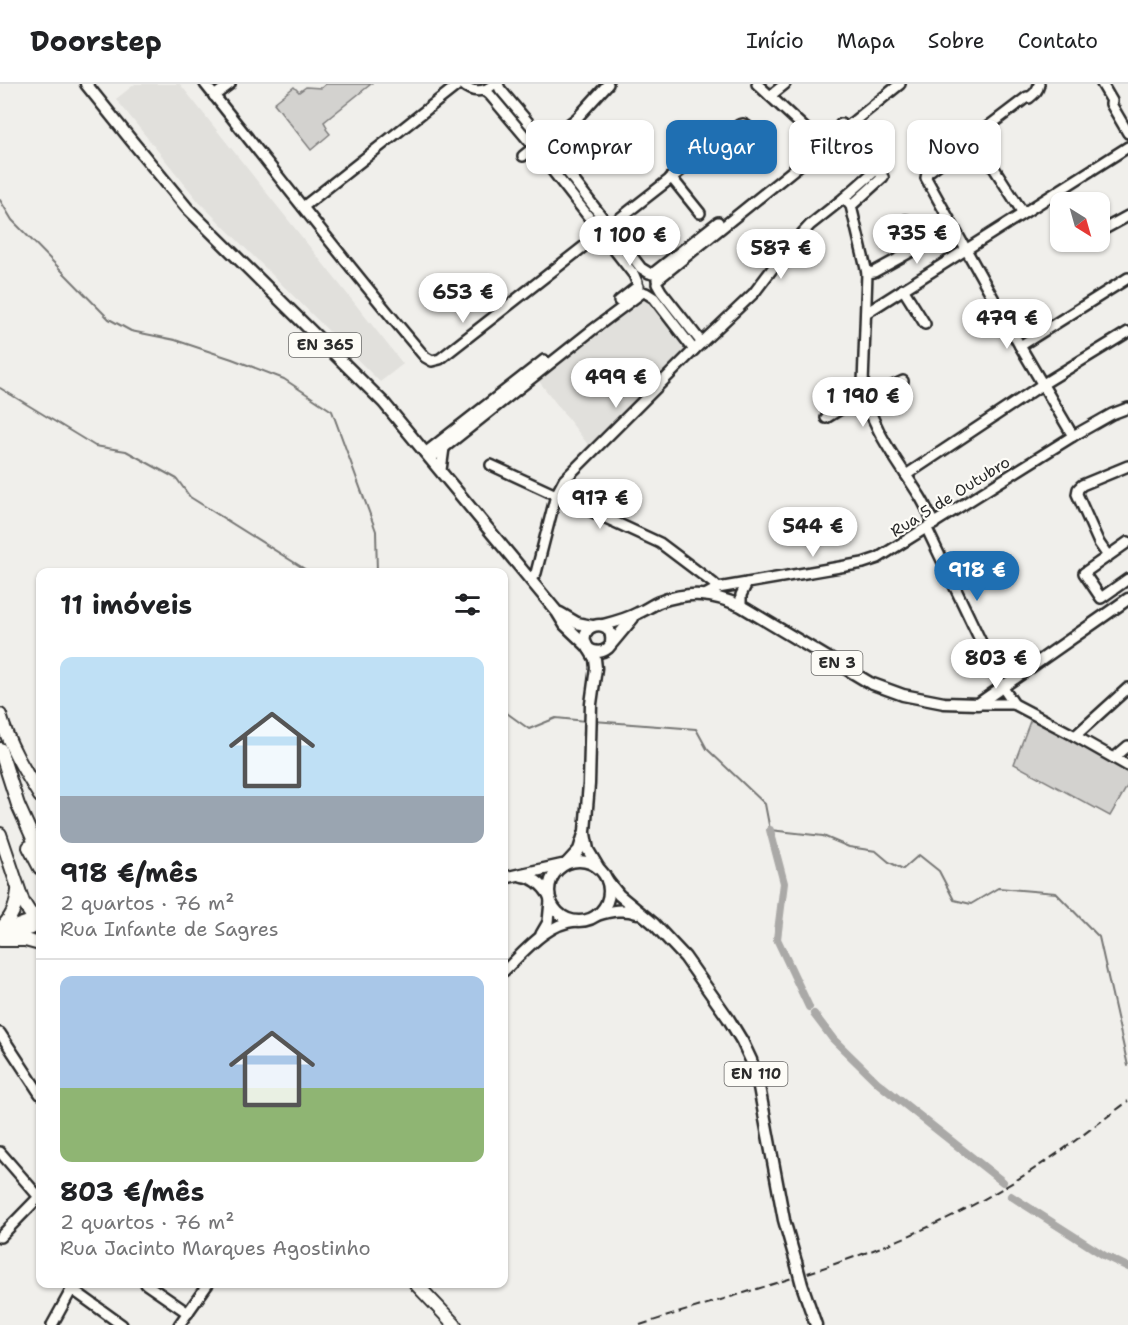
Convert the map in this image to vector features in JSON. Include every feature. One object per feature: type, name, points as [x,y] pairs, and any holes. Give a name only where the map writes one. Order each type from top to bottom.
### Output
[{"type":"highway","points":[[0,715],[17,758],[36,789]]},
{"type":"highway","points":[[0,749],[18,805],[36,845]]},
{"type":"highway","points":[[0,773],[19,824],[36,860]]},
{"type":"highway","points":[[0,834],[18,890],[28,911],[36,917]]},
{"type":"highway","points":[[0,930],[12,915],[18,890]]},
{"type":"highway","points":[[0,940],[25,940],[36,943]]},
{"type":"highway","points":[[420,1288],[455,1325]]},
{"type":"main road","name":"EN 365","points":[[86,84],[188,208],[384,403],[557,612],[565,625],[587,647]]},
{"type":"main road","name":"EN 3","points":[[549,898],[552,876],[579,850],[585,831],[596,668],[595,659],[587,647],[585,634],[588,629],[619,621],[658,603],[681,596],[705,595],[724,598],[870,683],[903,695],[944,703],[978,704]]},
{"type":"main road","points":[[978,704],[1128,599]]},
{"type":"main road","name":"EN 365","points":[[557,612],[577,623],[597,626]]},
{"type":"main road","name":"EN 3","points":[[593,704],[610,645],[637,614]]},
{"type":"main road","points":[[587,647],[599,652],[610,645],[612,638],[610,632],[607,628],[597,626]]},
{"type":"main road","name":"EN 3","points":[[585,831],[588,850],[607,880]]},
{"type":"main road","points":[[510,877],[575,861],[592,863],[599,868]]},
{"type":"main road","points":[[510,877],[526,877],[536,880],[544,888],[554,909],[568,919],[585,920],[612,911],[626,910],[646,917]]},
{"type":"main road","points":[[596,916],[608,899],[607,880]]},
{"type":"main road","points":[[607,880],[619,896],[646,917]]},
{"type":"main road","name":"EN 110","points":[[646,917],[674,944],[693,968],[732,1023],[747,1052],[759,1087],[782,1214],[816,1325]]},
{"type":"main road","points":[[0,930],[36,921]]},
{"type":"main road","points":[[0,940],[36,922]]},
{"type":"street","points":[[205,84],[376,300],[425,357],[432,361],[440,359],[675,174]]},
{"type":"street","points":[[214,96],[230,84]]},
{"type":"street","points":[[303,207],[461,84],[471,90],[484,90],[496,84],[526,120]]},
{"type":"street","points":[[574,120],[608,84]]},
{"type":"street","points":[[757,84],[796,120]]},
{"type":"street","points":[[770,96],[785,84]]},
{"type":"street","points":[[849,120],[890,84]]},
{"type":"street","points":[[850,120],[900,84]]},
{"type":"street","points":[[1102,84],[1128,132]]},
{"type":"street","points":[[997,120],[1034,94],[1039,85]]},
{"type":"street","points":[[484,90],[526,138]]},
{"type":"street","points":[[866,313],[1128,147]]},
{"type":"street","points":[[641,288],[640,276],[654,278],[789,169]]},
{"type":"street","points":[[557,174],[641,268],[654,278],[698,347]]},
{"type":"street","points":[[567,174],[605,229],[641,288],[654,298],[698,347]]},
{"type":"street","points":[[530,579],[536,573],[556,495],[564,480],[754,293],[785,252],[810,225],[871,174]]},
{"type":"street","points":[[851,206],[883,177],[881,174]]},
{"type":"street","points":[[927,174],[926,178],[1073,436]]},
{"type":"street","points":[[998,174],[1023,213]]},
{"type":"street","points":[[671,177],[700,213]]},
{"type":"street","points":[[844,198],[851,206],[867,273],[863,384],[865,397],[887,447],[920,496],[930,526],[1003,688],[1014,704]]},
{"type":"street","points":[[1110,226],[1128,216]]},
{"type":"street","points":[[867,273],[874,272],[914,250],[920,244],[922,228],[919,223],[906,220]]},
{"type":"street","points":[[427,456],[591,331],[641,288],[655,290],[654,278]]},
{"type":"street","points":[[1020,346],[1128,278]]},
{"type":"street","points":[[903,289],[925,324]]},
{"type":"street","points":[[906,475],[1043,384],[1128,332]]},
{"type":"street","points":[[826,418],[857,399],[903,381]]},
{"type":"street","name":"Rua 5 de Outubro","points":[[705,595],[718,588],[878,558],[1073,436],[1112,414],[1128,408]]},
{"type":"street","points":[[412,437],[422,442],[441,446]]},
{"type":"street","points":[[441,446],[441,470]]},
{"type":"street","points":[[490,465],[660,543],[718,588]]},
{"type":"street","points":[[1108,556],[1099,543],[1077,494],[1078,489],[1082,485],[1128,466]]},
{"type":"street","points":[[1128,542],[1084,573],[1101,598],[1128,579]]},
{"type":"street","points":[[741,606],[741,595],[747,583]]},
{"type":"street","points":[[1075,736],[1128,688]]},
{"type":"street","points":[[978,704],[1014,704],[1128,766]]},
{"type":"street","points":[[1114,758],[1128,746]]},
{"type":"street","points":[[534,943],[548,922],[549,898]]},
{"type":"street","points":[[508,967],[534,943],[558,926],[576,921]]},
{"type":"street","points":[[0,1033],[36,1088]]},
{"type":"street","points":[[0,1152],[36,1192]]},
{"type":"street","points":[[0,1237],[36,1200]]},
{"type":"street","points":[[52,1325],[72,1288]]},
{"type":"street","points":[[76,1288],[122,1325]]},
{"type":"street","points":[[153,1288],[188,1313]]},
{"type":"street","points":[[179,1325],[205,1288]]},
{"type":"shaded area","points":[[135,84],[180,84],[403,364],[380,382],[199,202],[116,99]]},
{"type":"shaded area","points":[[326,84],[371,84],[324,122],[330,134],[311,150],[274,103],[294,87],[299,92],[306,87],[321,88]]},
{"type":"shaded area","points":[[646,297],[673,330],[687,352],[589,446],[538,380]]},
{"type":"shaded area","points":[[1032,716],[1128,768],[1128,785],[1110,816],[1014,764]]},
{"type":"waterway","points":[[0,200],[12,220],[109,319],[131,331],[175,340],[284,379],[332,411],[376,531],[377,568]]},
{"type":"waterway","points":[[0,388],[95,446],[126,451],[177,479],[190,497],[303,568]]},
{"type":"waterway","points":[[508,714],[529,729],[556,718],[586,721]]},
{"type":"waterway","points":[[594,721],[696,729],[707,749],[765,804],[770,830],[823,836],[849,847],[876,851],[889,862],[903,869],[919,855],[939,871],[954,900],[971,904],[998,888],[1056,893],[1099,937],[1128,1066]]},
{"type":"waterway","points":[[770,830],[784,883],[777,939],[809,1007]]},
{"type":"waterway","points":[[814,1014],[833,1039],[878,1083],[1003,1182]]},
{"type":"waterway","points":[[1011,1196],[1105,1256],[1128,1267]]},
{"type":"railway","points":[[640,1325],[775,1284],[875,1249],[933,1225],[1026,1174],[1128,1101]]}]
